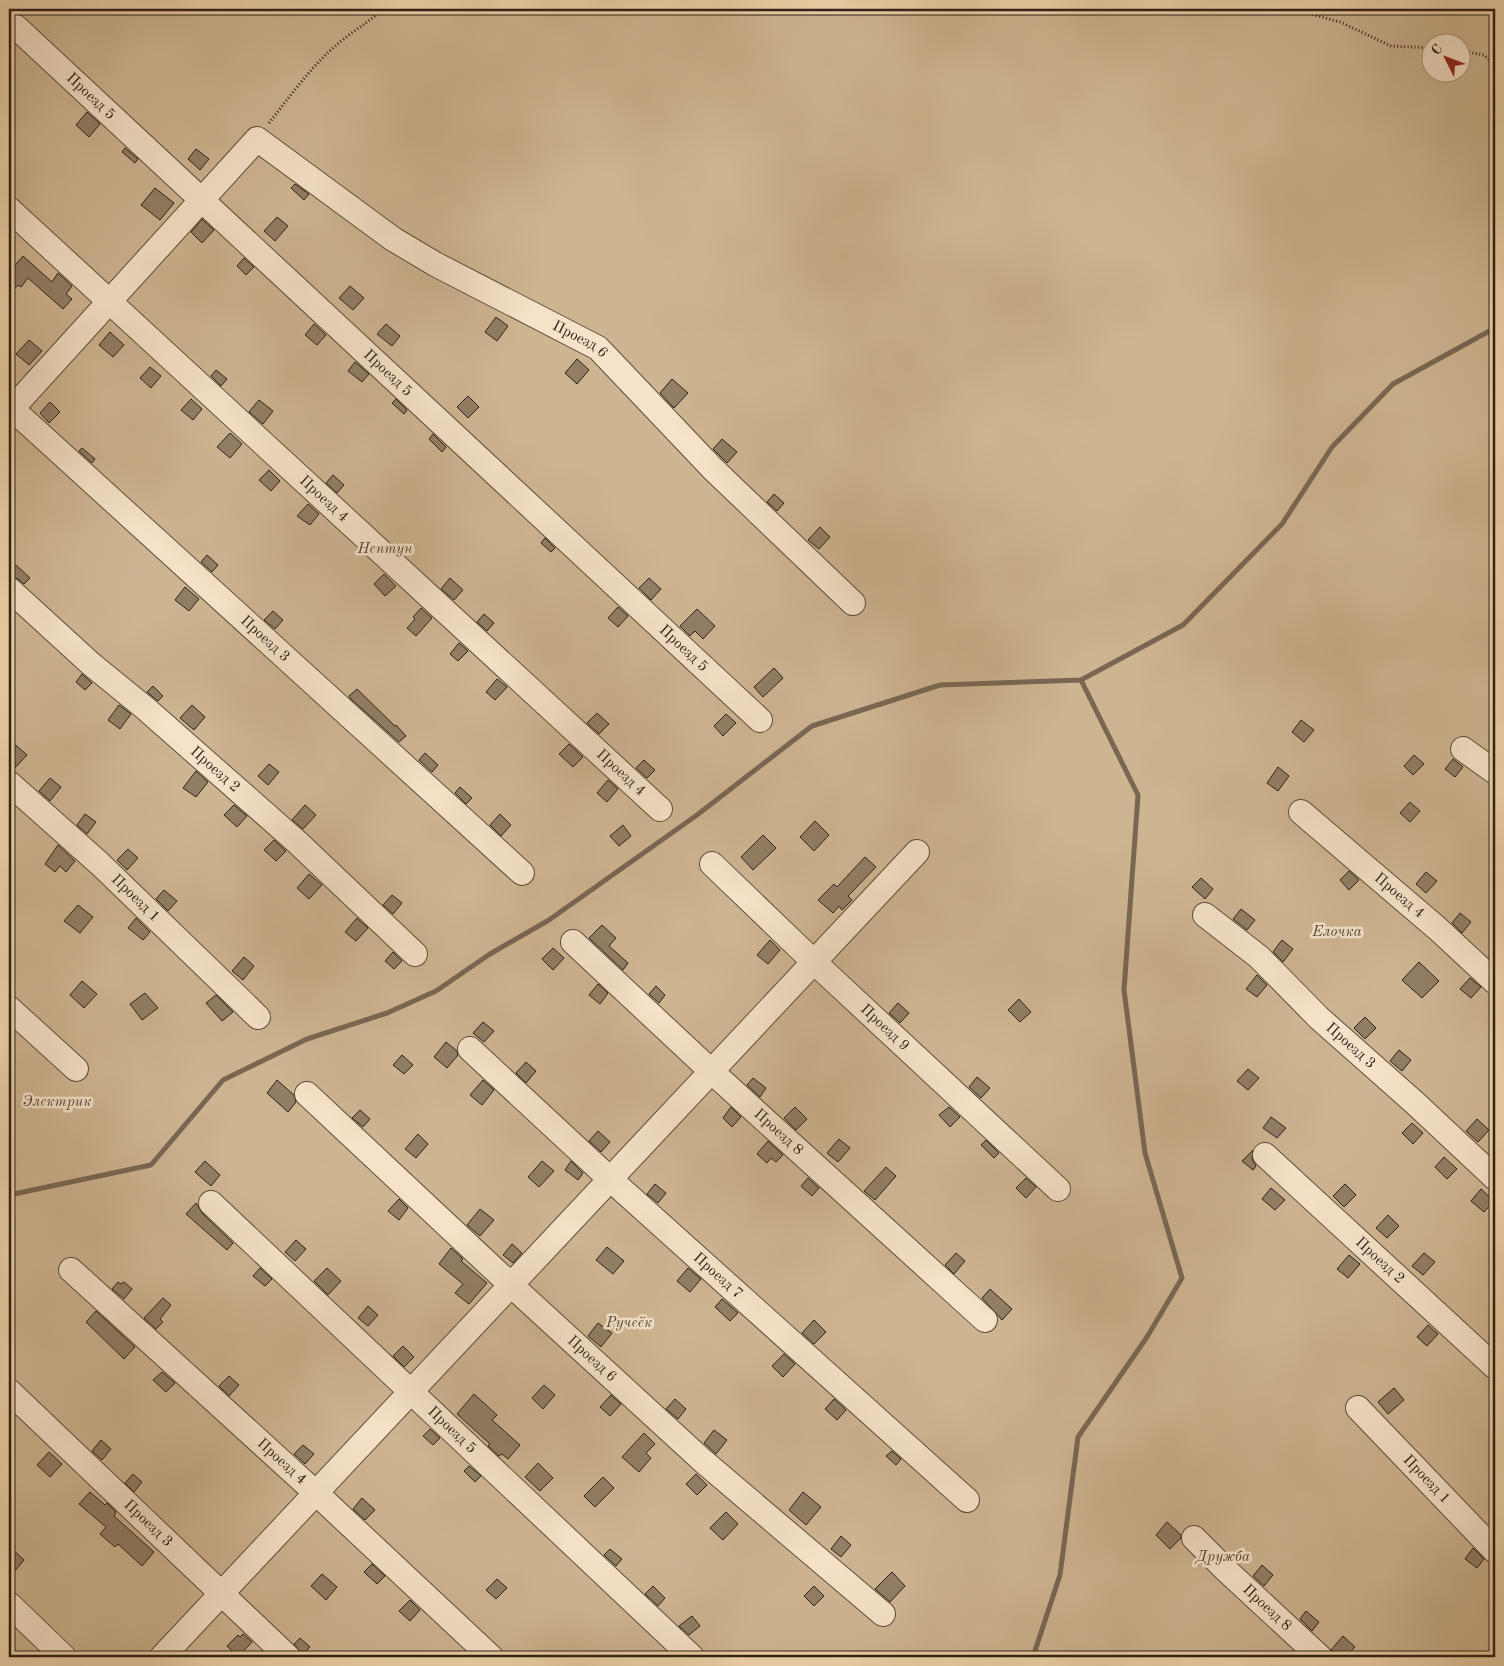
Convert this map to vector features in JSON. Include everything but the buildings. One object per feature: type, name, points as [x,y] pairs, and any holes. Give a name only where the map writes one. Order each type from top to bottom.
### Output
[{"type":"street","name":"Проезд 5","points":[[16,27],[760,720]]},
{"type":"street","points":[[10,409],[256,139]]},
{"type":"street","name":"Проезд 6","points":[[256,139],[393,239],[435,264],[598,348],[713,469],[854,603]]},
{"type":"street","name":"Проезд 4","points":[[9,208],[660,809]]},
{"type":"street","name":"Проезд 3","points":[[10,409],[522,874]]},
{"type":"street","name":"Проезд 2","points":[[9,590],[91,664],[145,708],[297,842],[415,954]]},
{"type":"street","points":[[1463,749],[1495,772]]},
{"type":"street","name":"Проезд 1","points":[[9,783],[100,864],[258,1017]]},
{"type":"street","name":"Проезд 4","points":[[1301,812],[1438,929],[1495,982]]},
{"type":"street","points":[[162,1657],[917,852]]},
{"type":"street","name":"Проезд 9","points":[[712,864],[814,962],[1058,1189]]},
{"type":"street","name":"Проезд 3","points":[[1205,915],[1259,957],[1320,1018],[1495,1178]]},
{"type":"street","name":"Проезд 8","points":[[573,942],[711,1071],[985,1320]]},
{"type":"street","points":[[9,1008],[76,1069]]},
{"type":"street","name":"Проезд 7","points":[[470,1049],[610,1179],[967,1500]]},
{"type":"street","name":"Проезд 6","points":[[308,1094],[511,1285],[703,1461],[883,1614]]},
{"type":"street","name":"Проезд 2","points":[[1265,1155],[1495,1367]]},
{"type":"street","name":"Проезд 5","points":[[211,1203],[692,1657]]},
{"type":"street","name":"Проезд 4","points":[[71,1270],[316,1493],[491,1657]]},
{"type":"street","name":"Проезд 3","points":[[9,1391],[288,1657]]},
{"type":"street","name":"Проезд 1","points":[[1358,1408],[1495,1551]]},
{"type":"street","name":"Проезд 8","points":[[1194,1538],[1320,1657]]},
{"type":"street","points":[[9,1604],[64,1657]]},
{"type":"path","points":[[256,139],[312,69],[341,41],[372,20],[382,9]]},
{"type":"path","points":[[1278,9],[1308,13],[1340,22],[1391,46],[1422,48]]},
{"type":"path","points":[[1472,53],[1484,55],[1495,65]]},
{"type":"green space","points":[[9,9],[1495,9],[1495,1657],[9,1657]]},
{"type":"waterway","points":[[9,1195],[151,1165],[223,1080],[307,1039],[387,1013],[436,991],[490,954],[549,920],[697,815],[812,726],[940,685],[1081,680],[1183,625],[1282,524],[1332,447],[1393,384],[1495,328]]},
{"type":"waterway","points":[[1033,1657],[1060,1575],[1078,1437],[1147,1337],[1182,1278],[1145,1153],[1124,990],[1138,795],[1081,680]]},
{"type":"park label","name":"Нептун","points":[[385,549]]},
{"type":"park label","name":"Елочка","points":[[1337,932]]},
{"type":"park label","name":"Электрик","points":[[57,1102]]},
{"type":"park label","name":"Ручеёк","points":[[629,1323]]},
{"type":"park label","name":"Дружба","points":[[1223,1557]]}]
